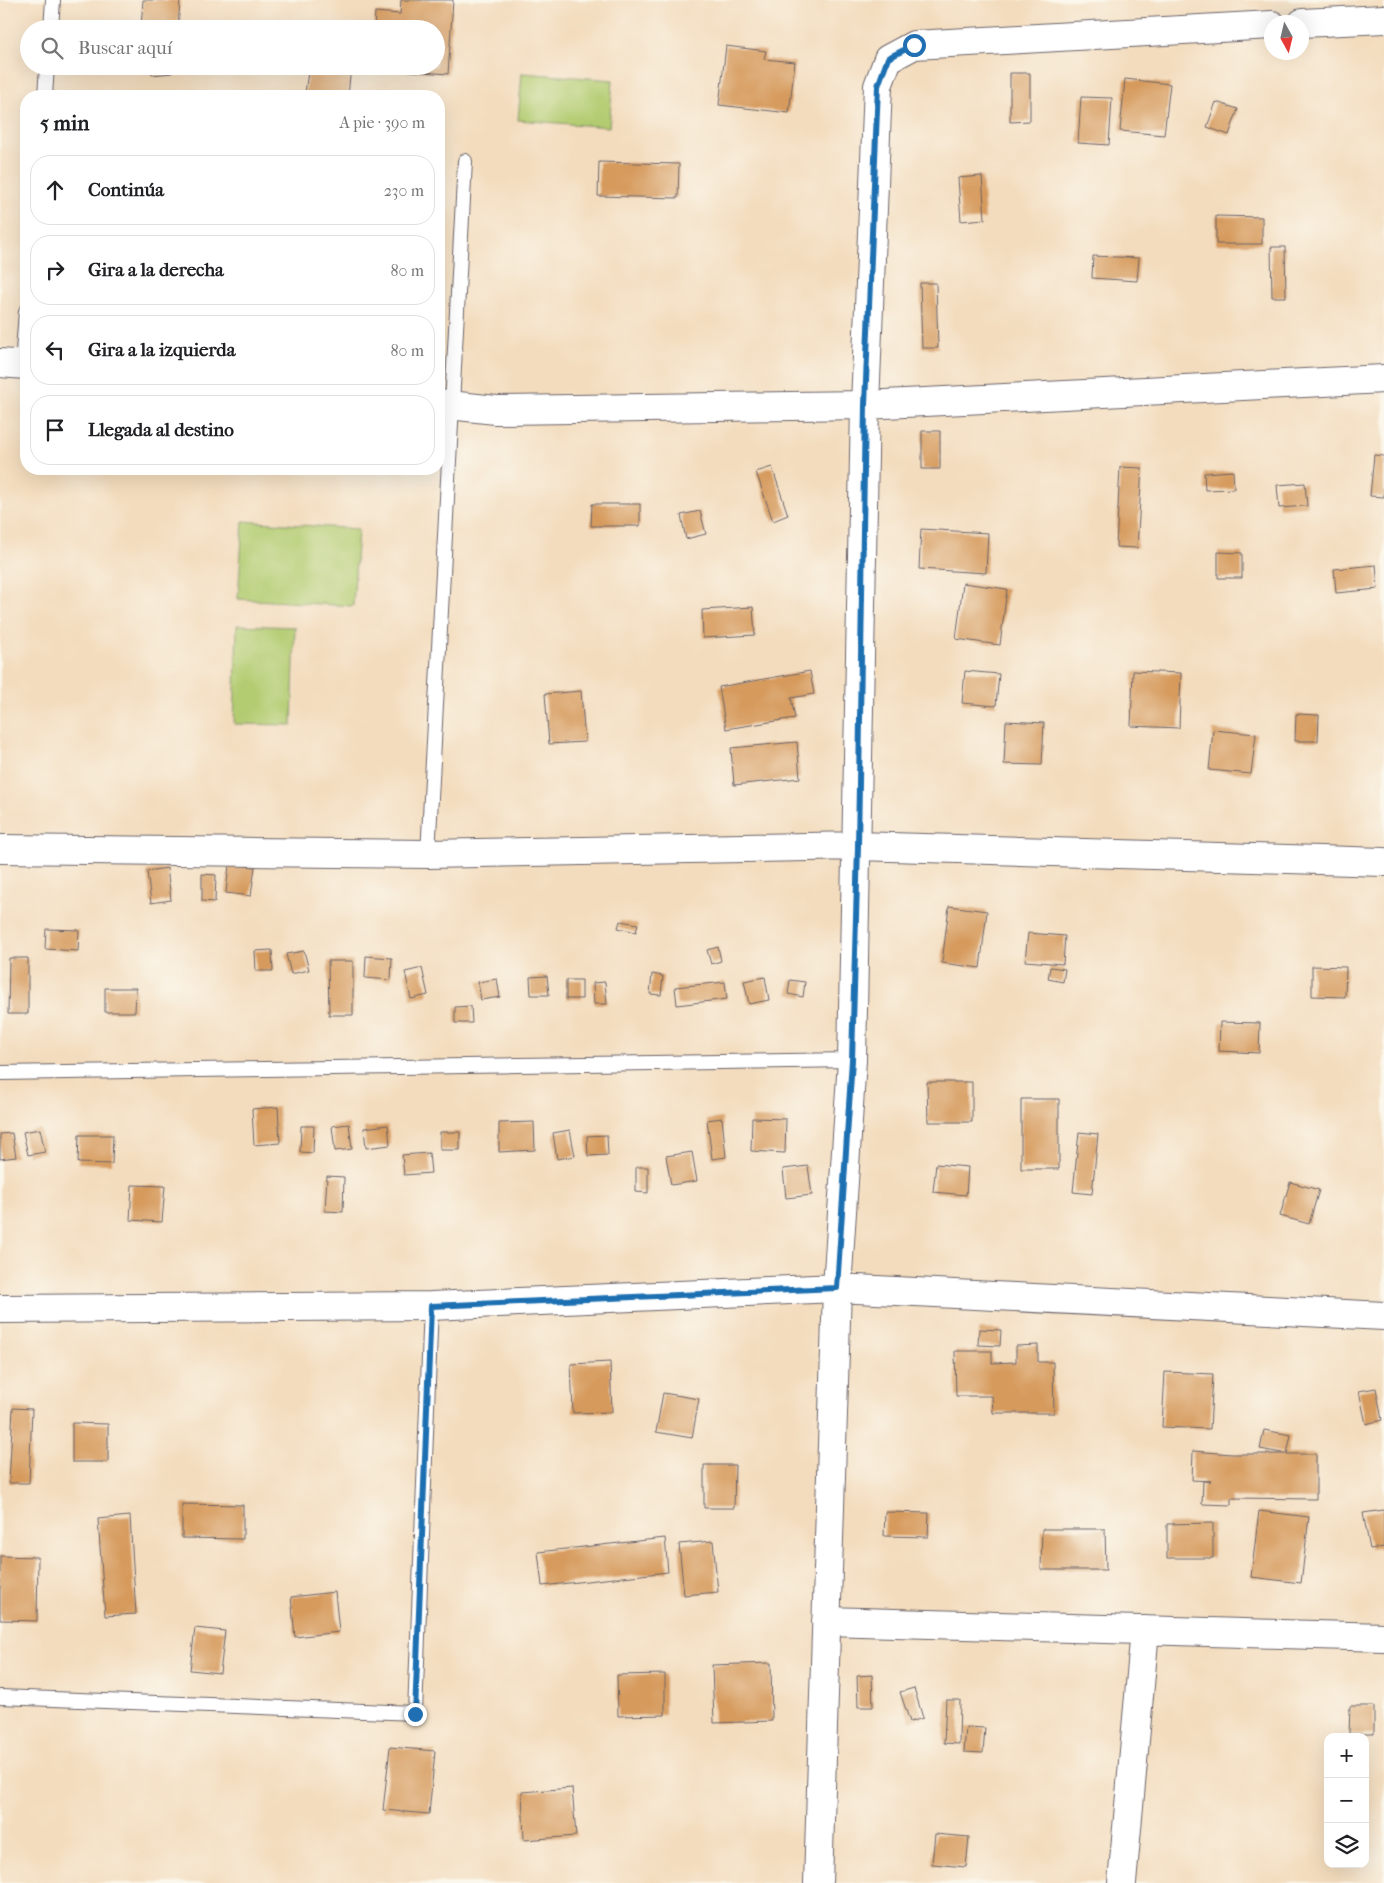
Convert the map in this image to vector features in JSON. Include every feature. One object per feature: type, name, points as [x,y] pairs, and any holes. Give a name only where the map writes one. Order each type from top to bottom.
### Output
[{"type":"street","points":[[1309,23],[1384,19]]},
{"type":"street","points":[[818,1883],[837,1288],[852,1060],[858,846],[865,405],[878,86],[888,58],[914,45],[1264,25]]},
{"type":"street","points":[[445,405],[496,410],[865,405],[1384,379]]},
{"type":"street","points":[[0,849],[428,854],[858,846],[1384,862]]},
{"type":"street","points":[[0,1309],[431,1306],[837,1288],[1384,1316]]},
{"type":"street","points":[[826,1621],[1384,1637]]},
{"type":"street","points":[[1122,1883],[1145,1630]]},
{"type":"lane","points":[[52,20],[53,0]]},
{"type":"lane","points":[[45,90],[46,75]]},
{"type":"lane","points":[[445,405],[465,161]]},
{"type":"lane","points":[[16,364],[20,343]]},
{"type":"lane","points":[[428,854],[442,475]]},
{"type":"lane","points":[[0,1074],[852,1060]]},
{"type":"lane","points":[[0,1697],[415,1714],[431,1306]]},
{"type":"green space","points":[[522,73],[613,80],[609,127],[518,120]]},
{"type":"green space","points":[[243,521],[358,529],[353,606],[238,599]]},
{"type":"green space","points":[[237,625],[295,627],[292,725],[234,724]]},
{"type":"building","points":[[143,0],[180,0],[179,20],[142,20]]},
{"type":"building","points":[[401,0],[453,0],[448,74],[445,74],[445,20],[375,20],[375,12],[400,14]]},
{"type":"building","points":[[726,46],[766,51],[764,59],[795,62],[789,113],[719,105]]},
{"type":"building","points":[[1010,73],[1030,73],[1030,121],[1010,122]]},
{"type":"building","points":[[308,75],[350,75],[349,90],[305,90]]},
{"type":"building","points":[[1125,79],[1170,84],[1164,135],[1120,131]]},
{"type":"building","points":[[1081,97],[1112,98],[1109,145],[1078,143]]},
{"type":"building","points":[[1216,102],[1238,109],[1229,135],[1207,127]]},
{"type":"building","points":[[599,162],[679,164],[678,198],[598,196]]},
{"type":"building","points":[[982,176],[985,219],[961,221],[958,178]]},
{"type":"building","points":[[1216,216],[1262,217],[1262,244],[1216,244]]},
{"type":"building","points":[[1271,247],[1285,247],[1286,297],[1272,297]]},
{"type":"building","points":[[1093,256],[1139,258],[1137,281],[1092,278]]},
{"type":"building","points":[[920,283],[936,283],[938,348],[922,348]]},
{"type":"building","points":[[922,431],[940,431],[940,469],[922,469]]},
{"type":"building","points":[[1374,455],[1384,456],[1384,497],[1370,496]]},
{"type":"building","points":[[772,467],[788,515],[773,521],[756,472]]},
{"type":"building","points":[[1120,467],[1142,468],[1137,548],[1116,547]]},
{"type":"building","points":[[1233,471],[1234,489],[1205,490],[1204,473]]},
{"type":"building","points":[[1305,483],[1307,506],[1279,508],[1277,485]]},
{"type":"building","points":[[592,504],[640,504],[640,526],[591,526]]},
{"type":"building","points":[[700,511],[706,534],[686,539],[681,515]]},
{"type":"building","points":[[921,529],[988,533],[986,573],[919,569]]},
{"type":"building","points":[[1218,552],[1242,553],[1242,578],[1218,578]]},
{"type":"building","points":[[1376,565],[1378,589],[1336,593],[1334,569]]},
{"type":"building","points":[[963,583],[1007,589],[1000,645],[956,639]]},
{"type":"building","points":[[753,607],[755,635],[703,638],[702,610]]},
{"type":"building","points":[[810,671],[814,694],[791,698],[795,718],[726,729],[719,687]]},
{"type":"building","points":[[965,671],[999,674],[996,706],[962,703]]},
{"type":"building","points":[[1133,671],[1181,673],[1179,728],[1131,726]]},
{"type":"building","points":[[581,691],[585,742],[549,744],[545,694]]},
{"type":"building","points":[[1296,714],[1319,715],[1318,741],[1295,741]]},
{"type":"building","points":[[1006,721],[1044,723],[1042,765],[1004,764]]},
{"type":"building","points":[[1213,730],[1256,734],[1251,774],[1209,770]]},
{"type":"building","points":[[797,742],[800,778],[734,785],[731,748]]},
{"type":"building","points":[[229,864],[255,867],[251,896],[226,893]]},
{"type":"building","points":[[167,868],[171,900],[151,903],[147,871]]},
{"type":"building","points":[[202,874],[216,875],[215,902],[202,901]]},
{"type":"building","points":[[949,906],[987,911],[980,968],[942,963]]},
{"type":"building","points":[[620,921],[638,924],[636,932],[618,928]]},
{"type":"building","points":[[46,929],[79,930],[78,951],[45,949]]},
{"type":"building","points":[[1028,933],[1065,936],[1063,964],[1025,961]]},
{"type":"building","points":[[718,947],[721,961],[711,964],[707,950]]},
{"type":"building","points":[[272,950],[273,971],[256,971],[255,951]]},
{"type":"building","points":[[304,951],[309,970],[291,974],[286,954]]},
{"type":"building","points":[[366,956],[392,958],[391,980],[365,978]]},
{"type":"building","points":[[9,958],[28,958],[28,1014],[8,1014]]},
{"type":"building","points":[[328,961],[353,961],[353,1015],[329,1015]]},
{"type":"building","points":[[1312,966],[1346,967],[1345,997],[1312,996]]},
{"type":"building","points":[[1050,967],[1065,969],[1063,982],[1048,979]]},
{"type":"building","points":[[422,968],[428,995],[411,999],[405,972]]},
{"type":"building","points":[[652,974],[663,976],[661,995],[650,994]]},
{"type":"building","points":[[547,976],[549,995],[531,995],[530,977]]},
{"type":"building","points":[[765,977],[769,1000],[749,1004],[744,981]]},
{"type":"building","points":[[497,979],[500,997],[481,1000],[478,982]]},
{"type":"building","points":[[566,980],[582,980],[582,999],[566,999]]},
{"type":"building","points":[[790,980],[805,982],[803,997],[788,994]]},
{"type":"building","points":[[605,982],[607,1004],[594,1004],[593,983]]},
{"type":"building","points":[[725,982],[727,999],[677,1005],[675,987]]},
{"type":"building","points":[[105,988],[136,988],[135,1012],[105,1012]]},
{"type":"building","points":[[471,1006],[472,1023],[455,1023],[455,1007]]},
{"type":"building","points":[[1220,1022],[1260,1023],[1259,1053],[1219,1051]]},
{"type":"building","points":[[927,1082],[972,1082],[972,1122],[928,1122]]},
{"type":"building","points":[[1021,1099],[1059,1099],[1059,1169],[1021,1169]]},
{"type":"building","points":[[278,1107],[280,1143],[254,1145],[252,1109]]},
{"type":"building","points":[[722,1118],[726,1157],[712,1159],[707,1120]]},
{"type":"building","points":[[752,1118],[786,1119],[785,1153],[751,1151]]},
{"type":"building","points":[[534,1122],[535,1150],[499,1152],[499,1123]]},
{"type":"building","points":[[349,1124],[352,1149],[335,1151],[332,1126]]},
{"type":"building","points":[[388,1125],[390,1145],[366,1148],[364,1128]]},
{"type":"building","points":[[301,1126],[314,1126],[313,1153],[300,1152]]},
{"type":"building","points":[[40,1129],[45,1152],[28,1155],[23,1132]]},
{"type":"building","points":[[570,1130],[575,1156],[557,1159],[553,1133]]},
{"type":"building","points":[[440,1132],[460,1132],[460,1150],[440,1150]]},
{"type":"building","points":[[1079,1132],[1098,1134],[1092,1194],[1073,1192]]},
{"type":"building","points":[[12,1133],[16,1157],[0,1159],[0,1134]]},
{"type":"building","points":[[79,1135],[113,1135],[112,1164],[78,1163]]},
{"type":"building","points":[[607,1135],[608,1155],[588,1156],[587,1136]]},
{"type":"building","points":[[692,1152],[697,1181],[671,1185],[666,1156]]},
{"type":"building","points":[[429,1153],[431,1173],[404,1175],[402,1155]]},
{"type":"building","points":[[936,1164],[968,1167],[966,1195],[933,1192]]},
{"type":"building","points":[[808,1166],[812,1195],[786,1198],[783,1169]]},
{"type":"building","points":[[636,1167],[648,1167],[648,1193],[636,1192]]},
{"type":"building","points":[[327,1176],[344,1177],[343,1212],[325,1211]]},
{"type":"building","points":[[1290,1182],[1319,1190],[1309,1224],[1280,1216]]},
{"type":"building","points":[[132,1185],[165,1186],[162,1222],[130,1220]]},
{"type":"building","points":[[979,1329],[1001,1330],[1000,1346],[978,1345]]},
{"type":"building","points":[[1038,1345],[1038,1362],[1053,1362],[1054,1413],[993,1413],[992,1396],[956,1396],[955,1351],[992,1351],[992,1363],[1016,1362],[1016,1346]]},
{"type":"building","points":[[610,1362],[612,1412],[573,1413],[571,1364]]},
{"type":"building","points":[[1165,1372],[1213,1374],[1210,1429],[1162,1427]]},
{"type":"building","points":[[1376,1388],[1382,1420],[1366,1424],[1359,1391]]},
{"type":"building","points":[[663,1393],[699,1399],[692,1438],[656,1432]]},
{"type":"building","points":[[13,1408],[32,1409],[29,1483],[9,1483]]},
{"type":"building","points":[[72,1423],[108,1424],[108,1462],[72,1462]]},
{"type":"building","points":[[1264,1430],[1291,1435],[1287,1454],[1260,1449]]},
{"type":"building","points":[[1193,1451],[1232,1454],[1316,1454],[1316,1499],[1231,1498],[1231,1505],[1202,1504],[1203,1481],[1211,1481],[1192,1480]]},
{"type":"building","points":[[704,1465],[735,1465],[734,1508],[704,1508]]},
{"type":"building","points":[[182,1504],[243,1505],[243,1539],[182,1538]]},
{"type":"building","points":[[1384,1510],[1384,1547],[1370,1549],[1363,1513]]},
{"type":"building","points":[[1259,1511],[1309,1517],[1301,1583],[1251,1577]]},
{"type":"building","points":[[885,1512],[929,1513],[928,1537],[884,1536]]},
{"type":"building","points":[[130,1516],[136,1614],[105,1616],[98,1519]]},
{"type":"building","points":[[1213,1523],[1213,1558],[1167,1558],[1167,1524]]},
{"type":"building","points":[[1042,1529],[1105,1529],[1106,1570],[1041,1570]]},
{"type":"building","points":[[665,1538],[668,1572],[542,1586],[538,1552]]},
{"type":"building","points":[[713,1541],[718,1592],[684,1595],[679,1544]]},
{"type":"building","points":[[0,1556],[38,1557],[37,1621],[0,1620]]},
{"type":"building","points":[[335,1592],[339,1632],[295,1637],[291,1597]]},
{"type":"building","points":[[195,1628],[225,1631],[220,1673],[190,1670]]},
{"type":"building","points":[[771,1663],[772,1721],[714,1723],[712,1665]]},
{"type":"building","points":[[665,1674],[665,1715],[618,1716],[617,1675]]},
{"type":"building","points":[[872,1675],[873,1707],[858,1707],[857,1676]]},
{"type":"building","points":[[914,1688],[923,1718],[910,1722],[900,1692]]},
{"type":"building","points":[[946,1700],[960,1700],[959,1744],[944,1743]]},
{"type":"building","points":[[1350,1706],[1374,1706],[1374,1734],[1349,1733]]},
{"type":"building","points":[[966,1727],[985,1728],[983,1753],[964,1752]]},
{"type":"building","points":[[390,1747],[435,1751],[429,1814],[383,1810]]},
{"type":"building","points":[[572,1788],[576,1836],[524,1840],[522,1792]]},
{"type":"building","points":[[935,1834],[969,1837],[966,1867],[932,1864]]},
{"type":"route","points":[[415,1714],[431,1306],[837,1288],[852,1060],[858,846],[865,405],[878,86],[888,58],[914,45]]}]
